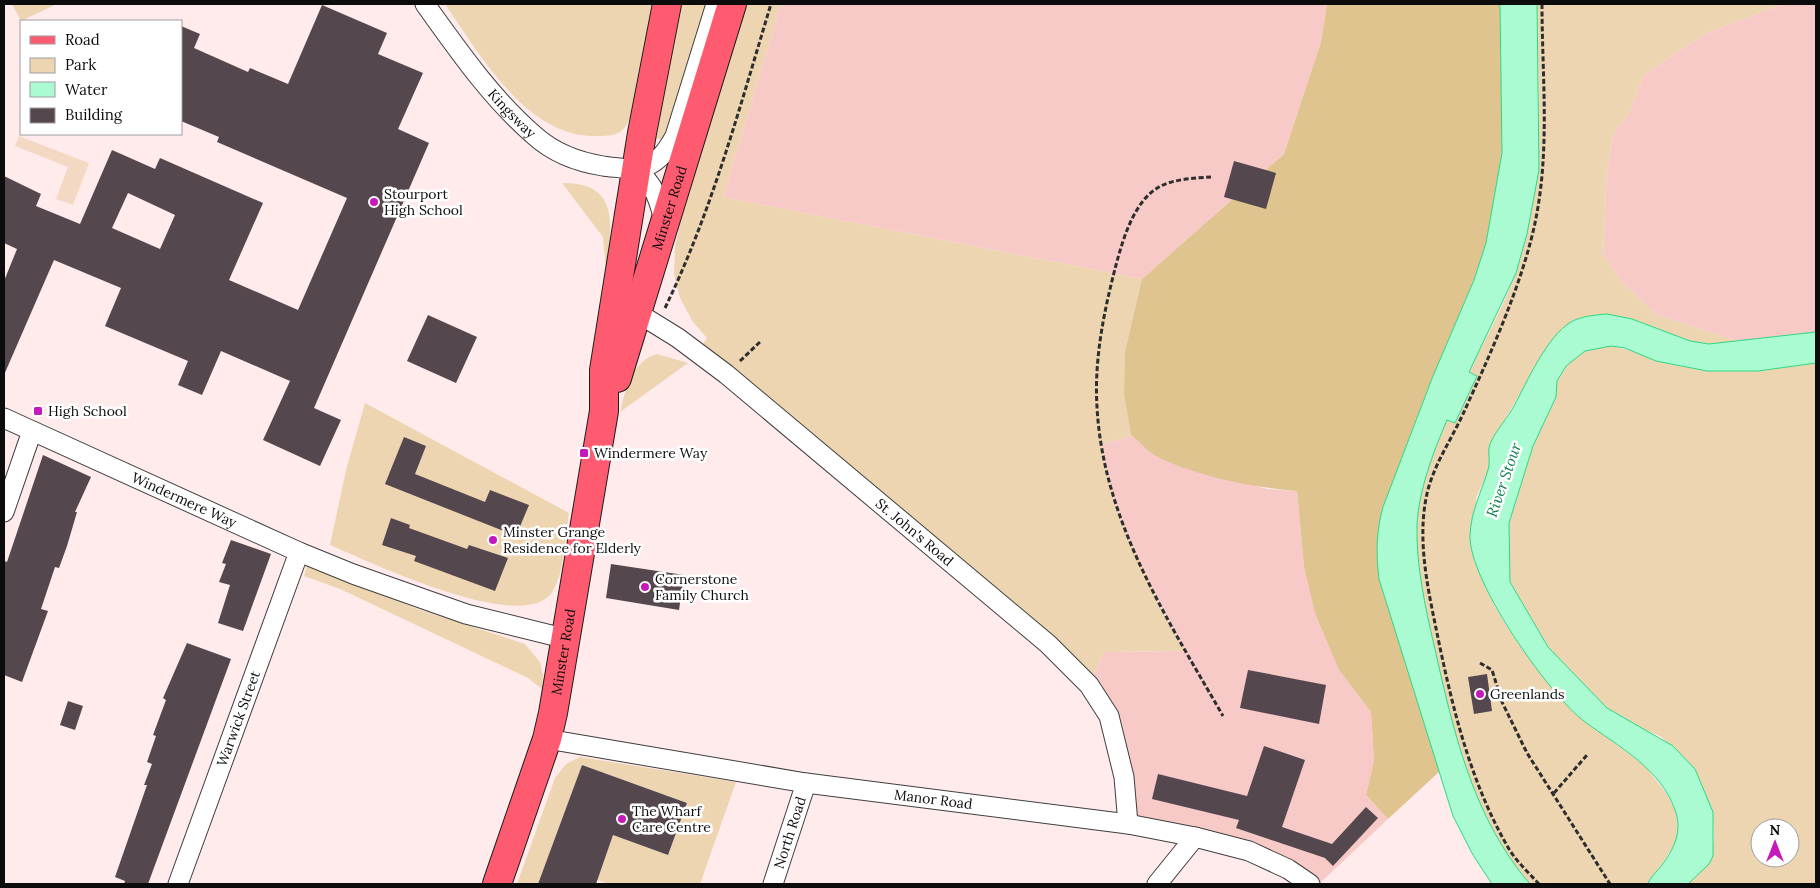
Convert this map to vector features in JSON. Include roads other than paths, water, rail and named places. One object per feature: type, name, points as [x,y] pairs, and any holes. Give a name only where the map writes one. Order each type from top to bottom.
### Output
[{"type":"main road","name":"Minster Road","points":[[637,313],[636,171],[667,4]]},
{"type":"main road","name":"Minster Road","points":[[496,884],[547,739],[567,639],[604,411],[604,370],[637,313],[732,4]]},
{"type":"street","name":"Kingsway","points":[[425,4],[472,68],[502,104],[534,136],[549,147],[580,161],[636,171]]},
{"type":"street","points":[[664,221],[661,205],[655,192],[647,180],[636,171],[654,164],[664,154],[675,136],[716,4]]},
{"type":"street","name":"St. John's Road","points":[[637,313],[726,374],[1048,644],[1089,685],[1109,716],[1124,777],[1128,824]]},
{"type":"street","name":"Windermere Way","points":[[4,418],[299,552],[441,606],[567,639]]},
{"type":"street","points":[[4,512],[32,431]]},
{"type":"street","name":"Warwick Street","points":[[178,884],[299,552]]},
{"type":"street","name":"Manor Road","points":[[547,739],[806,783],[1128,824],[1195,836],[1250,850],[1288,869],[1310,884]]},
{"type":"street","name":"North Road","points":[[773,884],[806,783]]},
{"type":"street","points":[[1157,884],[1195,836]]},
{"type":"water","points":[[1500,4],[1537,4],[1539,170],[1527,234],[1516,273],[1469,372],[1477,376],[1455,423],[1447,420],[1428,471],[1418,512],[1417,540],[1422,585],[1431,630],[1457,740],[1467,771],[1493,830],[1510,858],[1530,884],[1492,884],[1473,855],[1453,816],[1379,579],[1377,560],[1378,534],[1383,507],[1433,376],[1474,280],[1486,243],[1502,153]]},
{"type":"water","name":"River Stour","points":[[1607,314],[1632,319],[1690,341],[1709,344],[1816,332],[1816,363],[1758,371],[1707,371],[1656,361],[1625,348],[1611,346],[1585,351],[1566,366],[1557,381],[1556,397],[1533,446],[1509,523],[1510,582],[1548,647],[1607,708],[1673,746],[1695,769],[1713,812],[1713,856],[1709,864],[1688,884],[1648,884],[1670,853],[1678,832],[1677,817],[1668,795],[1649,770],[1585,722],[1570,708],[1532,663],[1496,607],[1482,579],[1473,555],[1470,535],[1474,510],[1489,467],[1490,444],[1514,406],[1538,360],[1554,338],[1571,322],[1593,315]]},
{"type":"place","name":"Stourport High School","points":[[374,202]]},
{"type":"place","name":"High School","points":[[38,411]]},
{"type":"place","name":"Windermere Way","points":[[584,453]]},
{"type":"place","name":"Minster Grange Residence for Elderly","points":[[493,540]]},
{"type":"place","name":"Cornerstone Family Church","points":[[645,587]]},
{"type":"place","name":"Greenlands","points":[[1480,694]]},
{"type":"place","name":"The Wharf Care Centre","points":[[622,819]]}]
